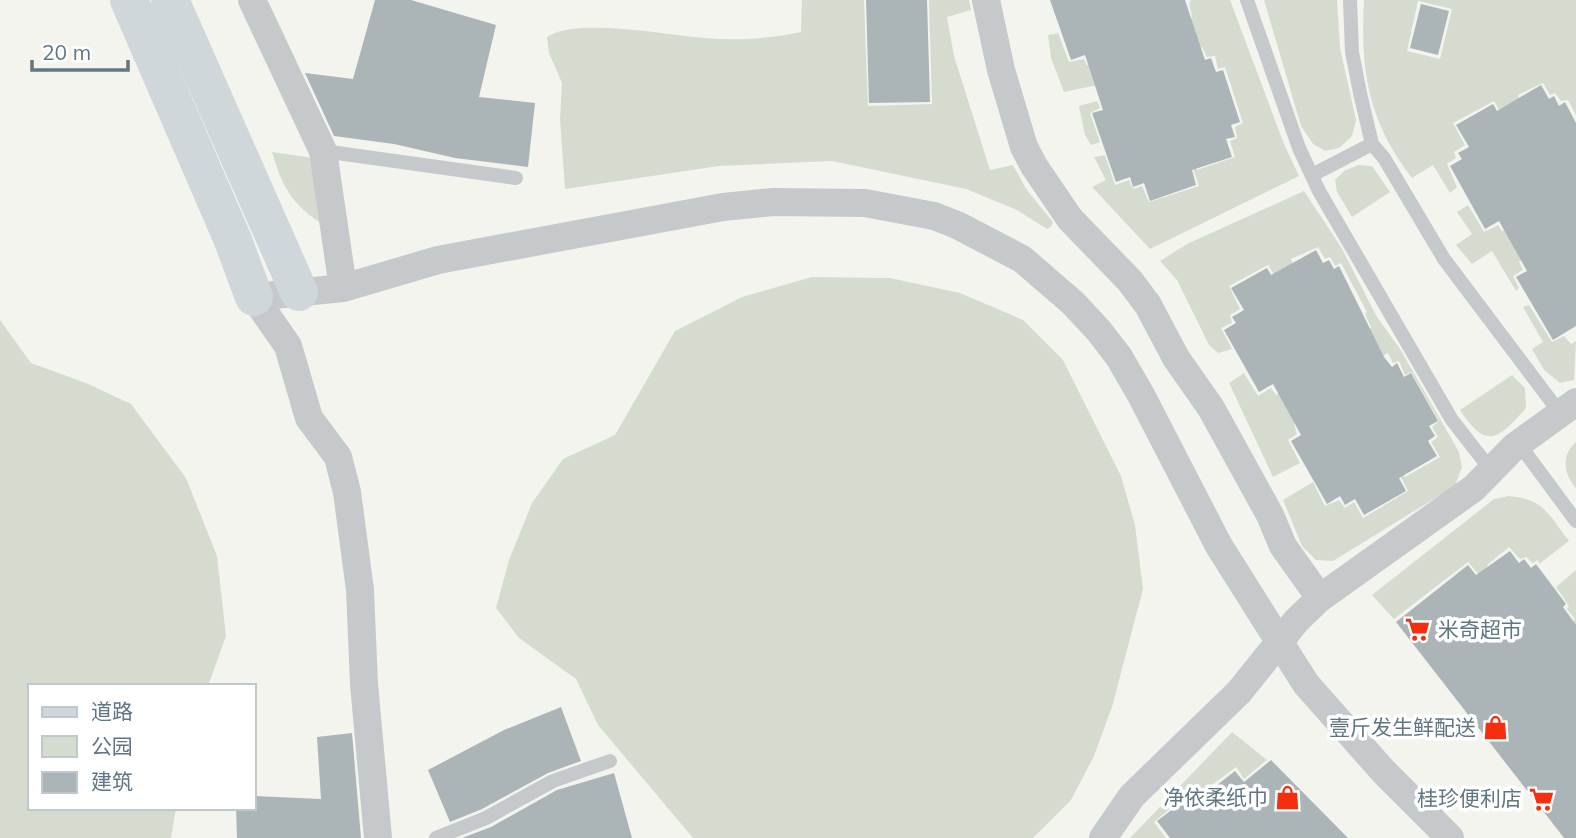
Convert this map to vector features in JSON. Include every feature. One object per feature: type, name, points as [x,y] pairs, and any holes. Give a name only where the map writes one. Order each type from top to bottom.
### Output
[{"type":"street","points":[[129,0],[232,238],[254,297],[288,346],[309,418],[338,457],[347,492],[360,590],[366,712],[378,838]]},
{"type":"street","points":[[170,0],[299,292]]},
{"type":"street","points":[[252,0],[323,151],[344,288]]},
{"type":"street","points":[[986,0],[996,51],[1024,147],[1034,166],[1070,219],[1130,281],[1148,305],[1176,358],[1217,419],[1270,515],[1283,546],[1320,598]]},
{"type":"street","points":[[254,297],[344,288],[438,260],[723,207],[773,202],[865,204],[934,216],[957,225],[1022,259],[1049,281],[1112,349],[1141,395],[1219,546],[1306,684],[1384,772],[1450,838]]},
{"type":"street","points":[[1102,838],[1132,796],[1239,692],[1320,598],[1446,508],[1519,444],[1568,407]]},
{"type":"lane","points":[[1247,0],[1299,148],[1312,176],[1452,419],[1491,470]]},
{"type":"lane","points":[[1350,0],[1352,52],[1371,144],[1384,158],[1444,259],[1568,407]]},
{"type":"lane","points":[[1312,176],[1371,144]]},
{"type":"lane","points":[[323,151],[516,178]]},
{"type":"lane","points":[[1519,444],[1576,521]]},
{"type":"lane","points":[[436,838],[486,818],[554,781],[610,761]]},
{"type":"green space","points":[[802,0],[864,0],[868,106],[932,104],[929,0],[969,0],[971,10],[947,17],[954,56],[990,170],[1013,165],[1026,189],[1053,222],[1051,227],[1047,229],[1017,210],[966,189],[832,161],[719,166],[565,189],[560,120],[562,83],[549,53],[547,37],[582,28],[724,39],[782,35],[801,32]]},
{"type":"green space","points":[[1191,0],[1230,0],[1284,144],[1299,176],[1150,249],[1092,187],[1106,180],[1094,157],[1105,155],[1115,185],[1129,180],[1133,189],[1142,186],[1149,202],[1199,186],[1188,154],[1191,153],[1197,170],[1235,157],[1230,141],[1237,138],[1235,127],[1243,123],[1225,67],[1218,69],[1215,56],[1207,57],[1202,47],[1169,57],[1192,17],[1189,3]]},
{"type":"green space","points":[[1264,0],[1337,0],[1340,48],[1356,120],[1352,136],[1339,148],[1325,151],[1313,144],[1301,126]]},
{"type":"green space","points":[[1364,0],[1576,0],[1576,115],[1568,100],[1561,101],[1555,93],[1550,95],[1543,83],[1518,95],[1521,107],[1503,117],[1494,101],[1453,123],[1465,145],[1454,152],[1456,158],[1447,164],[1457,187],[1450,193],[1433,165],[1412,178],[1385,136],[1376,115],[1366,72]],"holes":[[[1418,1],[1452,9],[1440,59],[1407,51]]]},
{"type":"green space","points":[[1058,33],[1069,62],[1084,59],[1087,65],[1100,61],[1107,83],[1064,92],[1051,58],[1048,35]]},
{"type":"green space","points":[[1097,101],[1100,108],[1090,113],[1100,142],[1091,145],[1085,135],[1079,106]]},
{"type":"green space","points":[[272,152],[313,158],[322,224],[290,194]]},
{"type":"green space","points":[[1358,165],[1372,166],[1390,192],[1352,217],[1337,192],[1335,180],[1344,171]]},
{"type":"green space","points":[[1304,191],[1341,247],[1377,317],[1400,349],[1459,452],[1462,467],[1455,486],[1333,561],[1316,560],[1302,546],[1283,500],[1313,482],[1325,506],[1339,500],[1345,508],[1354,502],[1363,518],[1408,491],[1393,462],[1395,461],[1405,477],[1440,457],[1431,442],[1438,437],[1432,427],[1439,421],[1411,372],[1405,375],[1399,361],[1393,363],[1388,353],[1355,370],[1371,327],[1365,314],[1367,312],[1341,263],[1335,266],[1330,257],[1325,259],[1318,247],[1291,259],[1296,271],[1278,281],[1268,265],[1229,286],[1240,309],[1230,315],[1232,323],[1221,328],[1232,349],[1218,353],[1209,345],[1177,280],[1160,261],[1187,244]]},
{"type":"green space","points":[[1468,205],[1484,232],[1498,225],[1502,231],[1514,224],[1530,253],[1519,262],[1523,270],[1513,276],[1519,288],[1516,291],[1492,251],[1472,264],[1456,245],[1472,234],[1457,212]]},
{"type":"green space","points":[[812,277],[890,278],[960,293],[1023,320],[1063,360],[1121,476],[1135,525],[1143,589],[1112,707],[1094,756],[1071,800],[1033,838],[693,838],[598,725],[576,679],[519,638],[496,608],[509,560],[532,503],[563,459],[615,435],[675,331],[742,297]]},
{"type":"green space","points":[[1529,305],[1552,342],[1564,336],[1571,344],[1576,341],[1574,380],[1560,383],[1544,370],[1532,349],[1543,342],[1523,307]]},
{"type":"green space","points":[[0,320],[31,363],[86,383],[131,404],[186,478],[217,556],[226,636],[209,684],[28,684],[28,810],[176,810],[171,838],[0,838]]},
{"type":"green space","points":[[1244,373],[1258,396],[1271,388],[1276,395],[1289,388],[1306,417],[1294,424],[1297,434],[1288,440],[1300,463],[1273,477],[1229,383]]},
{"type":"green space","points":[[1512,375],[1525,388],[1526,408],[1500,433],[1492,436],[1477,431],[1460,410]]},
{"type":"green space","points":[[1576,442],[1576,488],[1566,470],[1566,458]]},
{"type":"green space","points":[[1509,496],[1530,501],[1545,510],[1569,541],[1539,564],[1538,560],[1533,563],[1526,557],[1520,559],[1509,547],[1487,565],[1493,574],[1484,581],[1468,562],[1394,619],[1372,595],[1494,499]]},
{"type":"green space","points":[[1576,570],[1576,630],[1571,623],[1575,619],[1567,609],[1569,606],[1556,587]]},
{"type":"green space","points":[[1232,732],[1267,760],[1244,779],[1236,767],[1212,785],[1218,795],[1202,807],[1189,793],[1154,822],[1166,838],[1130,838]]},
{"type":"building","points":[[375,0],[411,0],[496,25],[479,97],[535,103],[528,167],[455,158],[394,144],[334,136],[305,73],[353,79]]},
{"type":"building","points":[[866,0],[927,0],[930,102],[869,103]]},
{"type":"building","points":[[1050,0],[1185,0],[1205,60],[1211,58],[1216,72],[1223,70],[1240,122],[1231,125],[1235,137],[1226,139],[1232,157],[1192,170],[1196,185],[1150,201],[1144,183],[1133,187],[1130,177],[1116,182],[1092,113],[1103,110],[1085,55],[1071,60]]},
{"type":"building","points":[[1421,4],[1449,11],[1438,55],[1410,48]]},
{"type":"building","points":[[1541,85],[1549,99],[1554,96],[1559,106],[1565,102],[1576,123],[1576,326],[1553,340],[1516,277],[1527,271],[1499,221],[1485,229],[1450,166],[1462,159],[1458,153],[1469,147],[1456,125],[1493,104],[1497,111]]},
{"type":"building","points":[[1316,250],[1323,263],[1329,260],[1334,269],[1339,266],[1384,357],[1392,367],[1397,363],[1404,377],[1411,373],[1438,421],[1429,426],[1435,436],[1428,441],[1437,456],[1399,478],[1406,491],[1364,515],[1355,499],[1345,505],[1340,496],[1327,504],[1291,441],[1301,435],[1273,384],[1259,392],[1224,330],[1236,323],[1232,317],[1244,310],[1231,288],[1267,268],[1271,275]]},
{"type":"building","points":[[1510,551],[1519,563],[1524,559],[1531,568],[1536,564],[1566,604],[1563,607],[1576,625],[1576,838],[1564,838],[1396,622],[1468,565],[1476,575]]},
{"type":"building","points":[[561,707],[581,761],[548,773],[482,809],[450,822],[428,770],[504,730]]},
{"type":"building","points":[[352,733],[361,838],[237,838],[236,810],[256,810],[256,796],[321,799],[317,737]]},
{"type":"building","points":[[1271,760],[1348,838],[1170,838],[1157,821],[1190,796],[1195,802],[1235,771],[1244,782]]},
{"type":"building","points":[[614,773],[632,838],[462,838],[491,827],[557,790]]},
{"type":"place","name":"米奇超市","points":[[1418,630]]},
{"type":"place","name":"壹斤发生鲜配送","points":[[1496,728]]},
{"type":"place","name":"净依柔纸巾","points":[[1288,798]]},
{"type":"place","name":"桂珍便利店","points":[[1542,799]]}]
